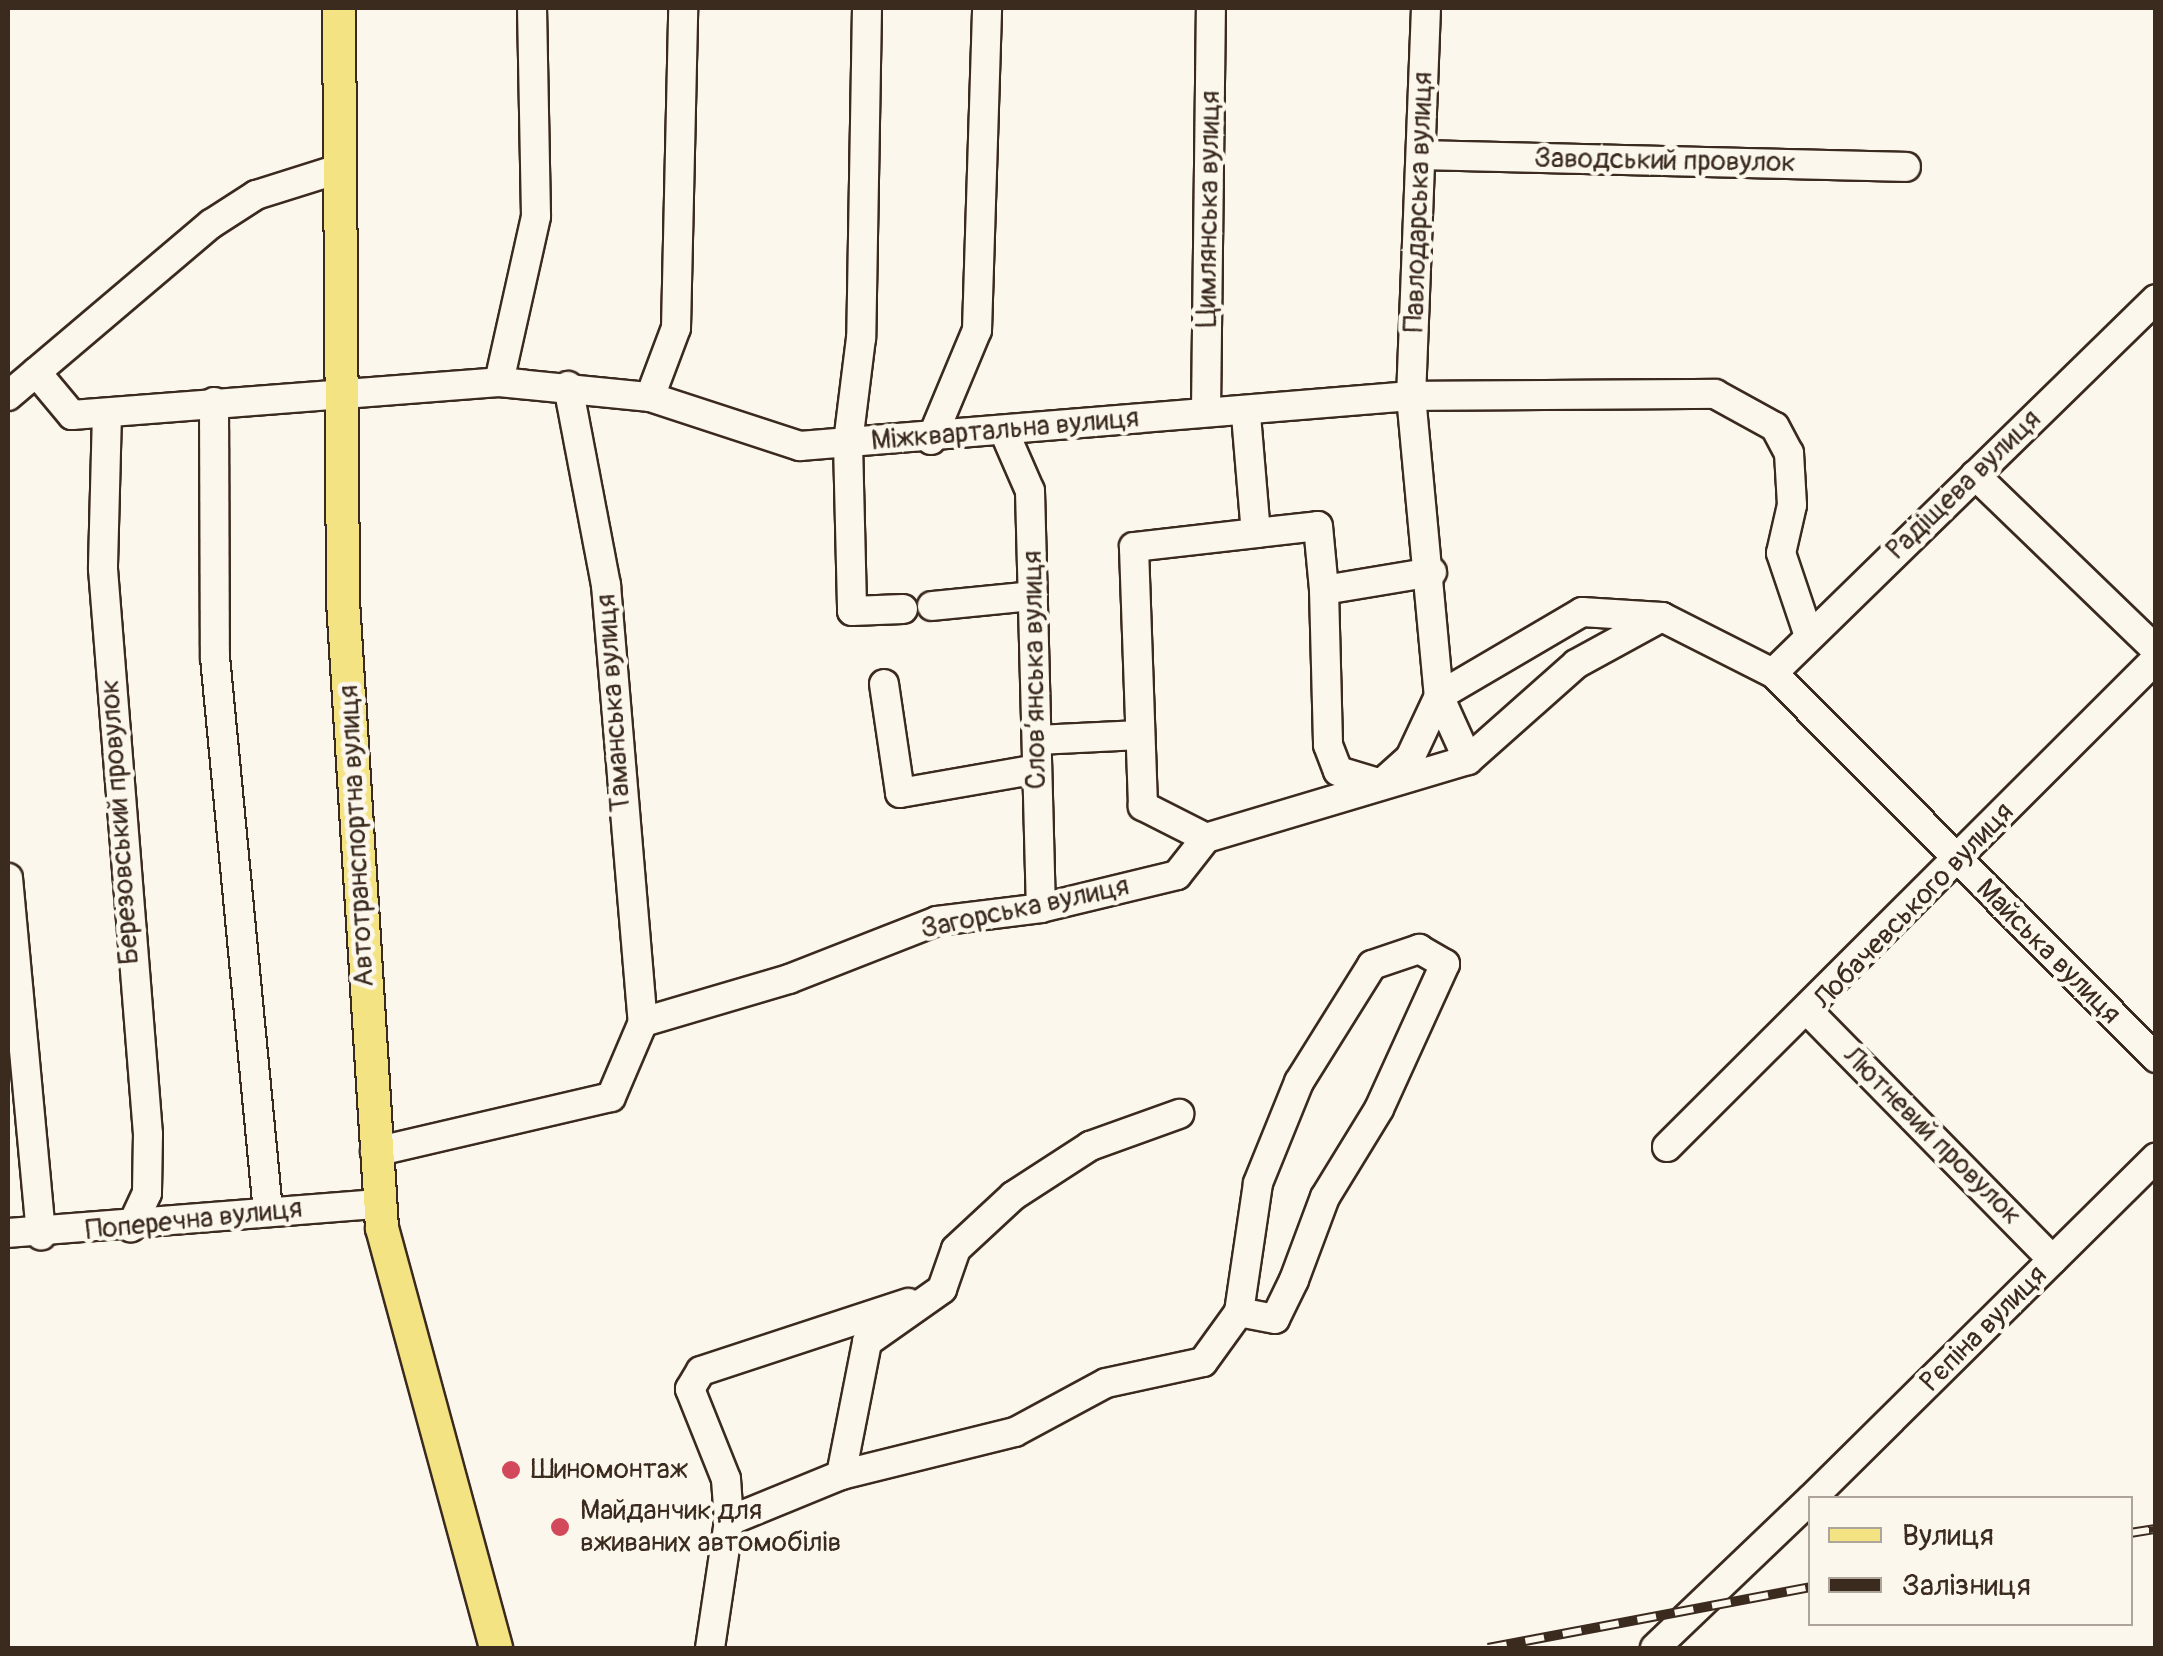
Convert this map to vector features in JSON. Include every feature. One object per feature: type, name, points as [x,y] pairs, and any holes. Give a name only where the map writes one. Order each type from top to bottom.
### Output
[{"type":"main road","name":"Автотранспортна вулиця","points":[[339,8],[340,391],[380,1204],[496,1648]]},
{"type":"street","points":[[499,382],[536,216],[532,8]]},
{"type":"street","points":[[650,397],[676,328],[683,8]]},
{"type":"street","points":[[867,8],[861,338],[848,443],[852,611],[902,609]]},
{"type":"street","points":[[931,440],[977,330],[987,8]]},
{"type":"street","name":"Цимлянська вулиця","points":[[1206,411],[1211,8]]},
{"type":"street","name":"Павлодарська вулиця","points":[[1426,8],[1412,396],[1432,572],[1440,696]]},
{"type":"street","name":"Заводський провулок","points":[[1423,155],[1906,166]]},
{"type":"street","points":[[8,396],[211,224],[256,195],[339,169]]},
{"type":"street","name":"Радіщева вулиця","points":[[1773,673],[2156,298]]},
{"type":"street","name":"Міжквартальна вулиця","points":[[36,372],[72,415],[340,391],[499,382],[650,397],[800,446],[1006,436],[1206,411],[1246,415],[1412,396],[1715,394],[1754,411],[1788,452],[1792,505],[1781,554],[1809,636]]},
{"type":"street","name":"Таманська вулиця","points":[[568,386],[606,585],[643,1022]]},
{"type":"street","points":[[214,402],[215,657],[268,1211]]},
{"type":"street","name":"Березовський провулок","points":[[107,413],[103,568],[148,1134],[147,1193],[131,1228]]},
{"type":"street","points":[[1246,415],[1256,534]]},
{"type":"street","name":"Слов’янська вулиця","points":[[1006,436],[1030,490],[1041,908]]},
{"type":"street","points":[[1976,475],[2156,650]]},
{"type":"street","points":[[1381,784],[1338,770],[1328,746],[1324,590],[1318,526],[1134,547],[1143,806],[1206,838],[1468,760],[1576,664],[1662,617]]},
{"type":"street","points":[[1324,590],[1432,572]]},
{"type":"street","points":[[932,606],[1033,596]]},
{"type":"street","points":[[1381,784],[1410,758],[1440,696],[1582,612],[1662,617],[1773,673]]},
{"type":"street","name":"Лобачевського вулиця","points":[[1667,1147],[1810,1013],[2156,660]]},
{"type":"street","name":"Майська вулиця","points":[[1773,673],[2156,1058]]},
{"type":"street","points":[[884,684],[900,794],[1038,769]]},
{"type":"street","points":[[1440,696],[1468,760]]},
{"type":"street","points":[[1037,740],[1140,736]]},
{"type":"street","name":"Загорська вулиця","points":[[643,1022],[789,980],[937,921],[1041,908],[1176,874],[1206,838]]},
{"type":"street","points":[[8,878],[41,1235]]},
{"type":"street","points":[[729,1521],[841,1475],[1015,1432],[1106,1383],[1203,1362],[1239,1312],[1258,1184],[1328,1034],[1390,952],[1419,949],[1444,964],[1379,1108],[1325,1198],[1275,1319],[1239,1312]]},
{"type":"street","name":"Лютневий провулок","points":[[1810,1013],[2054,1260]]},
{"type":"street","points":[[376,1152],[612,1097],[643,1022]]},
{"type":"street","points":[[841,1475],[866,1342],[942,1289],[956,1249],[1013,1196],[1090,1146],[1179,1114]]},
{"type":"street","name":"Рєпіна вулиця","points":[[1814,1496],[2156,1158]]},
{"type":"street","name":"Поперечна вулиця","points":[[8,1233],[41,1235],[131,1228],[268,1211],[380,1204]]},
{"type":"street","points":[[710,1648],[729,1521],[726,1480],[690,1390],[700,1371],[942,1289]]},
{"type":"street","name":"Рєпіна вулиця","points":[[1655,1648],[1808,1502]]},
{"type":"railway","points":[[2133,1533],[2156,1529]]},
{"type":"railway","points":[[1488,1648],[1808,1587]]},
{"type":"place","name":"Шиномонтаж","points":[[511,1470]]},
{"type":"place","name":"Майданчик для вживаних автомобілів","points":[[560,1527]]}]
